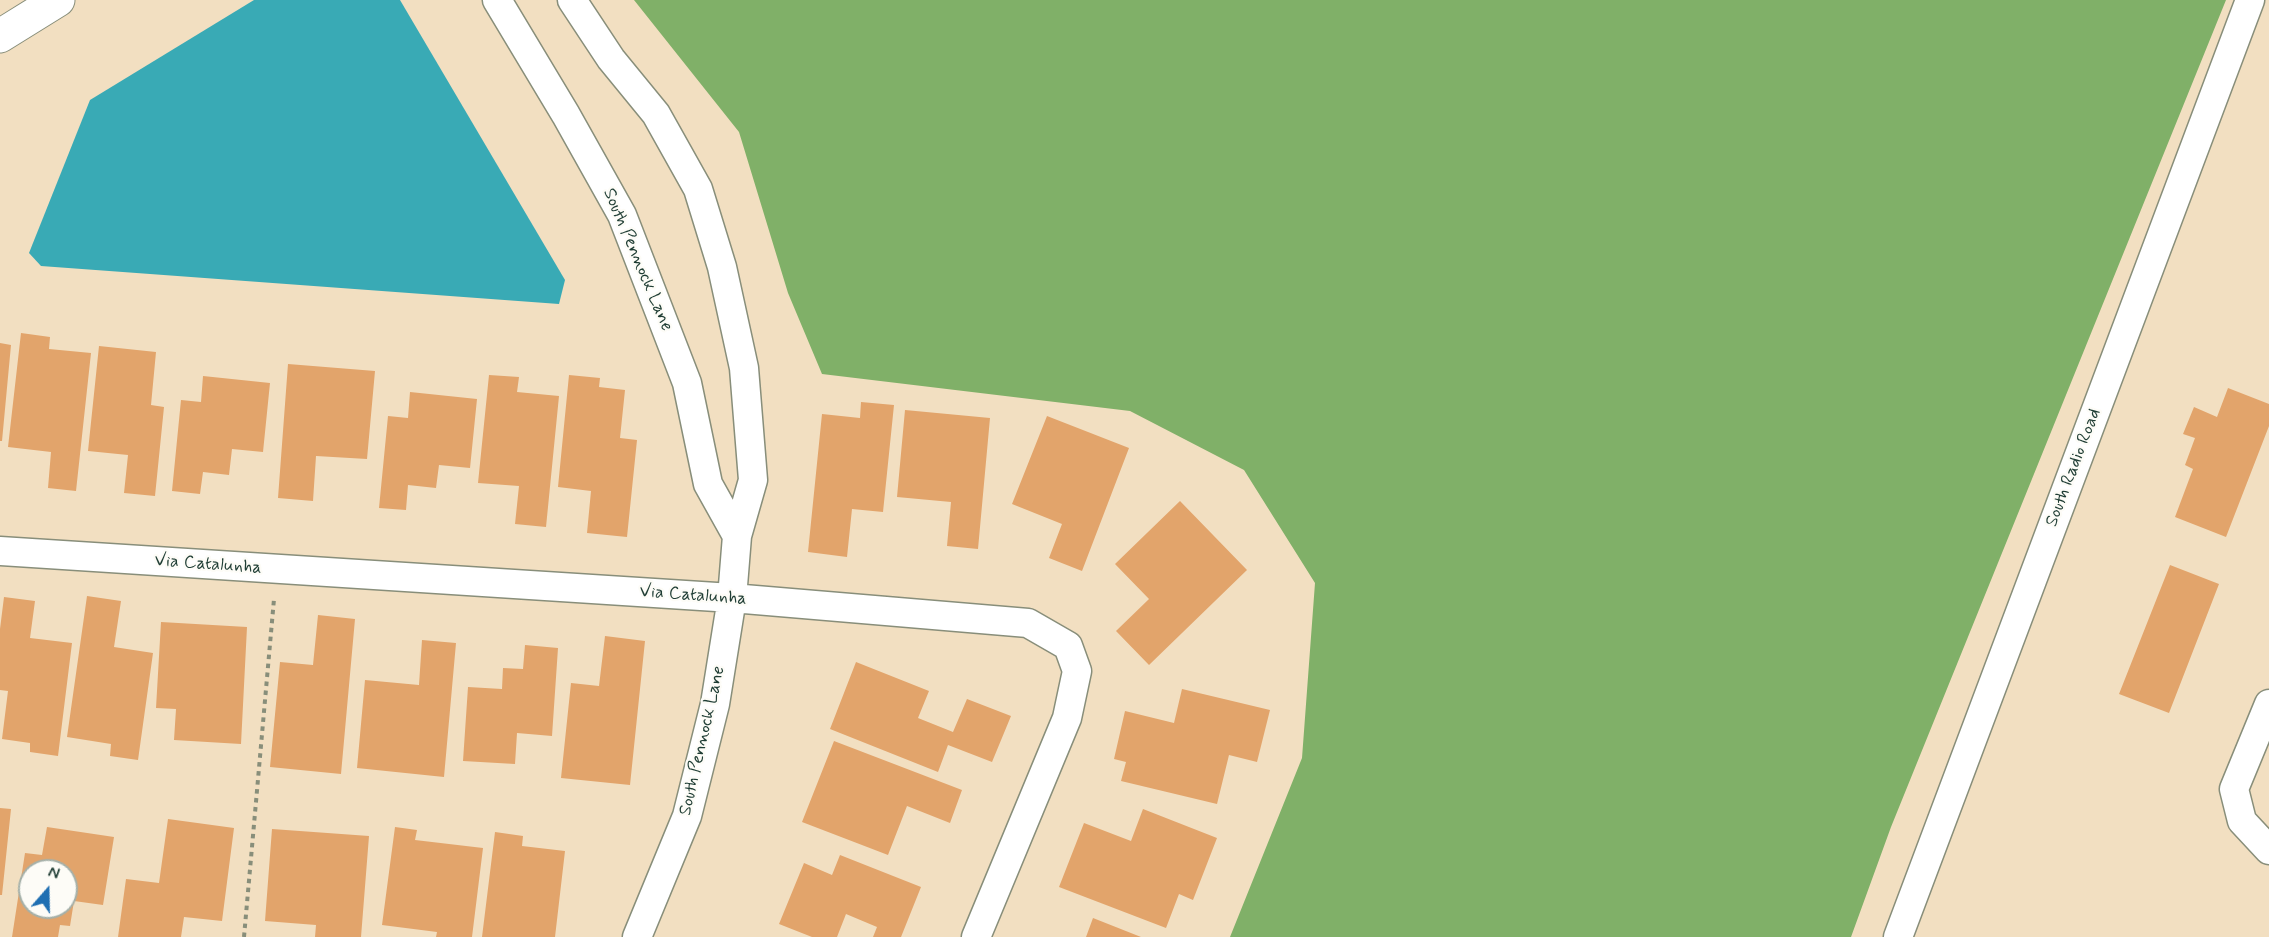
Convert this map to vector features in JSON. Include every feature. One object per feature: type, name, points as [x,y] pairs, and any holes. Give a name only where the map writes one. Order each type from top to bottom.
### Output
[{"type":"street","points":[[0,36],[58,0]]},
{"type":"street","name":"South Pennock Lane","points":[[497,0],[566,115],[622,215],[687,384],[708,484],[737,536]]},
{"type":"street","name":"South Pennock Lane","points":[[572,0],[611,59],[657,114],[698,189],[722,267],[744,368],[753,480],[737,536],[732,598],[715,704],[687,816],[637,937]]},
{"type":"street","name":"South Radio Road","points":[[1898,937],[2250,0]]},
{"type":"street","name":"Via Catalunha","points":[[0,551],[732,598],[1028,623],[1068,646],[1077,671],[1067,718],[976,937]]},
{"type":"street","points":[[2269,704],[2234,789],[2242,821],[2269,850]]},
{"type":"path","points":[[244,937],[275,595]]},
{"type":"green space","points":[[634,0],[2226,0],[1891,827],[1851,937],[1230,937],[1302,758],[1315,583],[1244,470],[1130,411],[822,374],[788,293],[739,132]]},
{"type":"water","points":[[254,0],[400,0],[565,280],[559,304],[41,266],[29,253],[90,100]]},
{"type":"building","points":[[21,333],[50,337],[49,349],[91,353],[76,491],[48,488],[51,452],[8,447]]},
{"type":"building","points":[[0,343],[11,345],[2,441],[0,441]]},
{"type":"building","points":[[99,346],[156,352],[151,405],[164,407],[155,496],[124,493],[128,455],[88,451]]},
{"type":"building","points":[[288,364],[375,371],[367,459],[316,456],[313,501],[278,498]]},
{"type":"building","points":[[489,375],[519,377],[517,392],[559,396],[546,527],[515,524],[519,486],[478,483]]},
{"type":"building","points":[[569,375],[600,378],[599,387],[625,390],[620,438],[637,440],[627,537],[587,533],[591,491],[558,487]]},
{"type":"building","points":[[203,376],[270,383],[263,452],[232,449],[229,475],[203,472],[200,494],[172,491],[181,400],[201,402]]},
{"type":"building","points":[[2228,388],[2269,404],[2269,426],[2226,537],[2175,517],[2193,469],[2185,465],[2195,438],[2183,434],[2194,407],[2217,417]]},
{"type":"building","points":[[410,392],[477,399],[470,468],[439,465],[436,488],[408,485],[406,510],[379,508],[388,416],[408,418]]},
{"type":"building","points":[[861,402],[894,405],[883,512],[852,509],[847,557],[808,552],[822,414],[860,418]]},
{"type":"building","points":[[905,410],[990,418],[978,549],[947,546],[951,502],[897,497]]},
{"type":"building","points":[[1047,416],[1129,448],[1082,571],[1049,558],[1062,524],[1012,504]]},
{"type":"building","points":[[1180,501],[1247,570],[1149,665],[1116,631],[1149,599],[1115,564]]},
{"type":"building","points":[[2170,565],[2219,584],[2169,713],[2119,694]]},
{"type":"building","points":[[87,596],[121,601],[114,647],[153,653],[138,760],[110,756],[111,744],[67,737]]},
{"type":"building","points":[[4,597],[35,601],[30,638],[72,643],[58,756],[30,752],[30,743],[2,739],[8,691],[0,690],[0,629]]},
{"type":"building","points":[[318,615],[355,619],[341,774],[270,767],[280,662],[313,665]]},
{"type":"building","points":[[161,622],[247,627],[241,744],[174,740],[176,709],[156,708]]},
{"type":"building","points":[[605,636],[645,641],[630,785],[561,778],[571,683],[599,686]]},
{"type":"building","points":[[422,640],[456,643],[444,777],[357,768],[365,680],[419,685]]},
{"type":"building","points":[[525,645],[558,648],[552,736],[517,733],[515,764],[463,761],[468,687],[502,689],[503,668],[523,669]]},
{"type":"building","points":[[856,662],[929,691],[918,718],[953,732],[967,699],[1011,716],[992,762],[948,745],[938,772],[830,729]]},
{"type":"building","points":[[1182,689],[1270,710],[1257,762],[1229,755],[1217,804],[1121,781],[1126,762],[1114,759],[1125,711],[1174,723]]},
{"type":"building","points":[[834,741],[962,790],[950,823],[907,806],[888,855],[802,822]]},
{"type":"building","points":[[0,808],[11,809],[2,895],[0,895]]},
{"type":"building","points":[[1143,809],[1217,838],[1193,900],[1179,894],[1166,928],[1059,887],[1084,823],[1131,841]]},
{"type":"building","points":[[168,819],[234,828],[222,921],[184,917],[181,937],[118,937],[126,879],[159,883]]},
{"type":"building","points":[[47,827],[114,837],[103,905],[78,902],[78,859],[24,859],[25,853],[42,855]]},
{"type":"building","points":[[395,827],[417,830],[415,840],[483,848],[472,937],[436,937],[437,932],[382,925]]},
{"type":"building","points":[[272,829],[369,836],[361,937],[315,937],[316,925],[265,921]]},
{"type":"building","points":[[495,832],[523,836],[522,846],[565,851],[555,937],[482,937]]},
{"type":"building","points":[[840,855],[921,887],[901,937],[873,937],[877,927],[846,914],[837,937],[812,937],[779,924],[804,863],[832,875]]},
{"type":"building","points":[[18,898],[18,919],[71,919],[70,926],[60,925],[58,937],[12,937]]},
{"type":"building","points":[[1093,918],[1141,937],[1086,937]]}]
